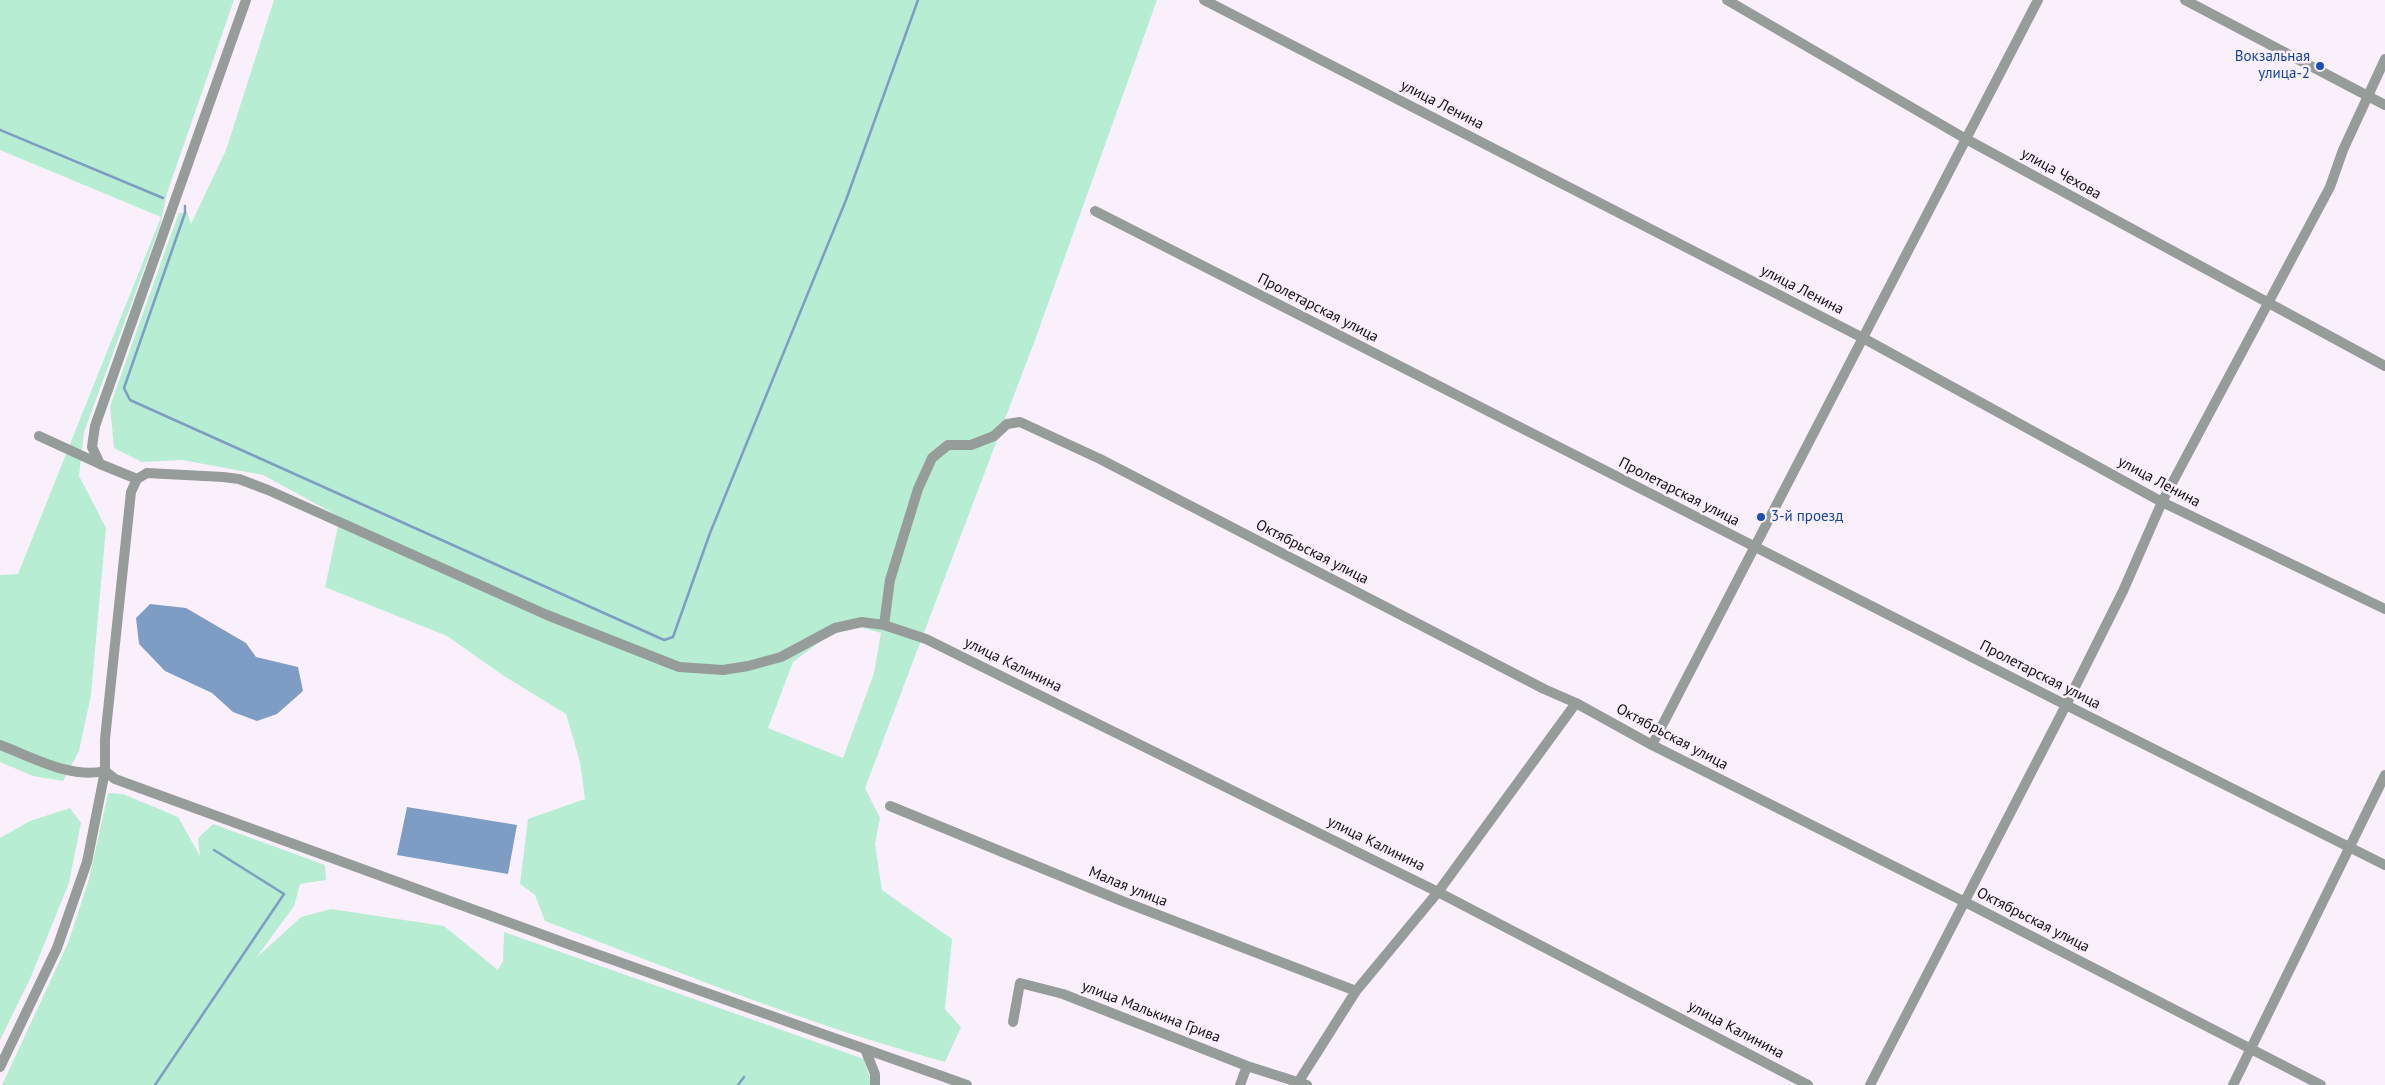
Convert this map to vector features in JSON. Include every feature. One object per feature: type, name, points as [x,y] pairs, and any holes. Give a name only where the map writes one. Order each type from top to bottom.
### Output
[{"type":"street","points":[[100,464],[92,447],[95,426],[246,0]]},
{"type":"street","name":"улица Ленина","points":[[1204,0],[1863,338],[2162,502],[2385,609]]},
{"type":"street","name":"улица Чехова","points":[[1727,0],[1740,3],[1966,139],[2385,366]]},
{"type":"street","points":[[1652,745],[2038,0]]},
{"type":"street","points":[[2185,0],[2385,105]]},
{"type":"street","points":[[1870,1085],[2066,706],[2123,591],[2162,502],[2269,304],[2330,186],[2342,150],[2385,59]]},
{"type":"street","name":"Пролетарская улица","points":[[1094,211],[2066,706],[2385,865]]},
{"type":"street","name":"Октябрьская улица","points":[[884,626],[890,580],[918,489],[932,458],[948,445],[971,445],[994,436],[1007,424],[1020,422],[1061,440],[1544,689],[1576,702],[1652,745],[1965,902],[2321,1085]]},
{"type":"street","points":[[0,1067],[57,948],[86,862],[105,771],[105,739],[127,514],[130,492],[137,479],[39,436]]},
{"type":"street","name":"улица Калинина","points":[[137,479],[147,473],[175,473],[238,479],[268,490],[547,615],[679,667],[723,670],[748,666],[781,657],[836,628],[862,622],[884,626],[926,639],[1438,892],[1808,1085]]},
{"type":"street","points":[[1303,1083],[1356,991],[1438,892],[1576,702]]},
{"type":"street","points":[[0,745],[76,772],[94,774],[105,771],[124,782],[568,944],[967,1085]]},
{"type":"street","points":[[2234,1085],[2250,1048],[2385,775]]},
{"type":"street","name":"Малая улица","points":[[890,806],[1122,901],[1356,991]]},
{"type":"street","name":"улица Малькина Грива","points":[[1013,1022],[1020,983],[1063,994],[1248,1066],[1303,1083]]},
{"type":"street","points":[[865,1049],[875,1074],[875,1085]]},
{"type":"street","points":[[1240,1085],[1248,1066]]},
{"type":"green space","points":[[0,0],[234,0],[167,193],[160,226],[84,432],[79,476],[106,528],[91,695],[79,751],[63,781],[33,776],[0,762],[0,575],[18,574],[161,217],[0,150]]},
{"type":"green space","points":[[274,0],[1157,0],[1035,340],[865,788],[880,818],[875,844],[882,890],[952,939],[945,1009],[961,1027],[945,1062],[793,1014],[545,921],[535,895],[520,884],[528,819],[585,799],[580,762],[566,714],[504,676],[447,636],[325,587],[340,517],[263,475],[182,460],[142,462],[114,448],[110,406],[179,213],[187,212],[191,224],[226,150]],"holes":[[[860,627],[881,633],[874,673],[843,758],[768,728],[793,662],[833,632]]]},
{"type":"green space","points":[[108,793],[123,794],[178,817],[200,856],[198,838],[213,824],[325,865],[326,880],[300,884],[294,906],[256,958],[301,917],[331,909],[444,926],[498,970],[503,961],[504,932],[864,1059],[872,1085],[2,1085],[68,943],[89,879]]},
{"type":"green space","points":[[70,808],[81,823],[69,883],[30,979],[0,1040],[0,838],[30,821]]},
{"type":"water","points":[[150,604],[186,608],[246,643],[256,657],[298,667],[303,691],[277,714],[257,721],[233,712],[212,693],[165,671],[139,644],[136,618]]},
{"type":"water","points":[[407,807],[517,825],[508,874],[397,855]]},
{"type":"waterway","points":[[185,206],[185,213],[124,388],[130,400],[664,640],[673,637],[710,533],[846,200],[918,0]]},
{"type":"waterway","points":[[0,130],[163,198]]},
{"type":"waterway","points":[[155,1085],[284,894],[214,850]]},
{"type":"waterway","points":[[738,1085],[744,1077]]},
{"type":"place","name":"Вокзальная улица-2","points":[[2320,66]]},
{"type":"place","name":"3-й проезд","points":[[1761,517]]}]
